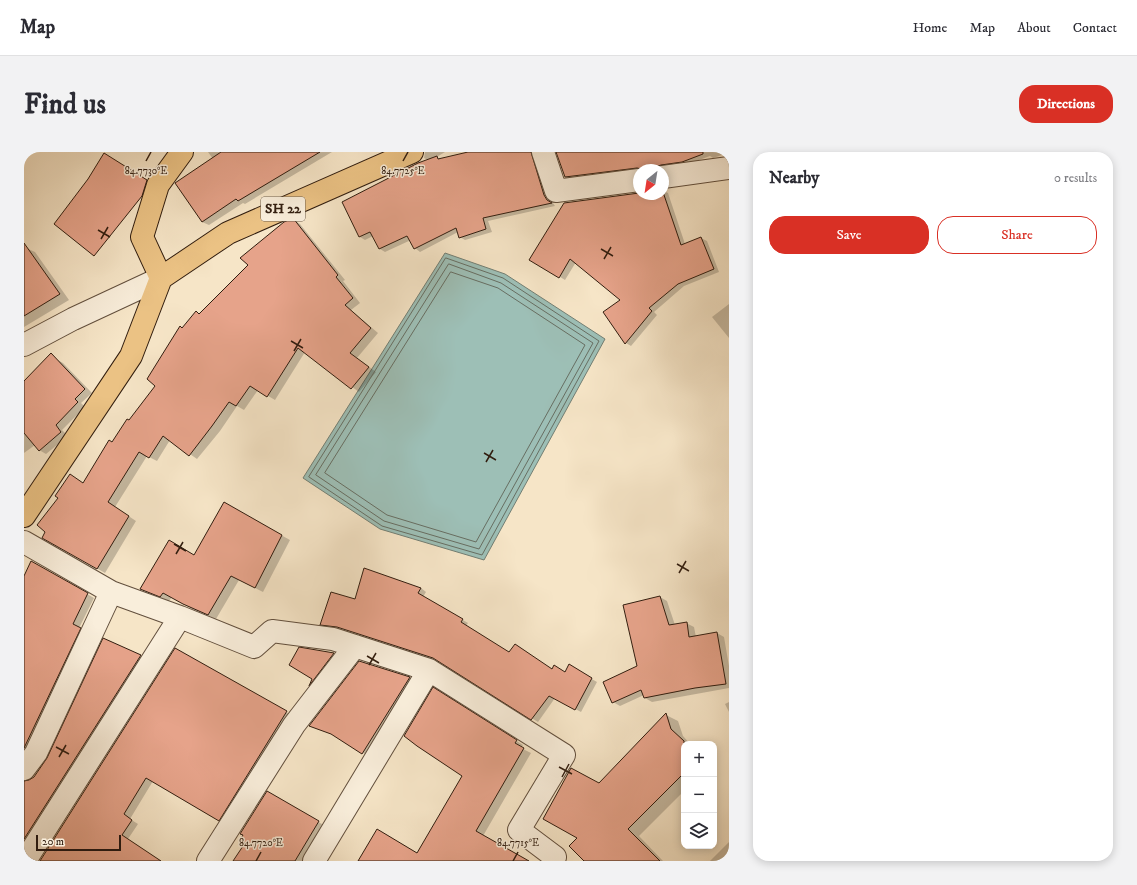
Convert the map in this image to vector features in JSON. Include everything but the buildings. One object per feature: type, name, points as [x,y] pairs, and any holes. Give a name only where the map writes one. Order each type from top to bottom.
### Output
[{"type":"main road","points":[[24,516],[131,356],[161,278],[142,237],[158,185],[182,152]]},
{"type":"main road","name":"SH 22","points":[[161,278],[228,233],[412,152]]},
{"type":"street","points":[[543,152],[556,191],[633,181]]},
{"type":"street","points":[[669,176],[729,168]]},
{"type":"street","points":[[24,345],[73,318],[161,278]]},
{"type":"street","points":[[24,542],[111,592],[180,617],[254,647],[272,631],[332,639],[429,670],[564,755],[519,830],[556,860]]},
{"type":"street","points":[[24,769],[36,753],[111,592]]},
{"type":"street","points":[[25,861],[180,617]]},
{"type":"street","points":[[208,861],[294,725],[355,646]]},
{"type":"street","points":[[314,861],[429,670]]},
{"type":"water","points":[[445,253],[505,274],[605,339],[484,560],[380,529],[303,478]]}]
